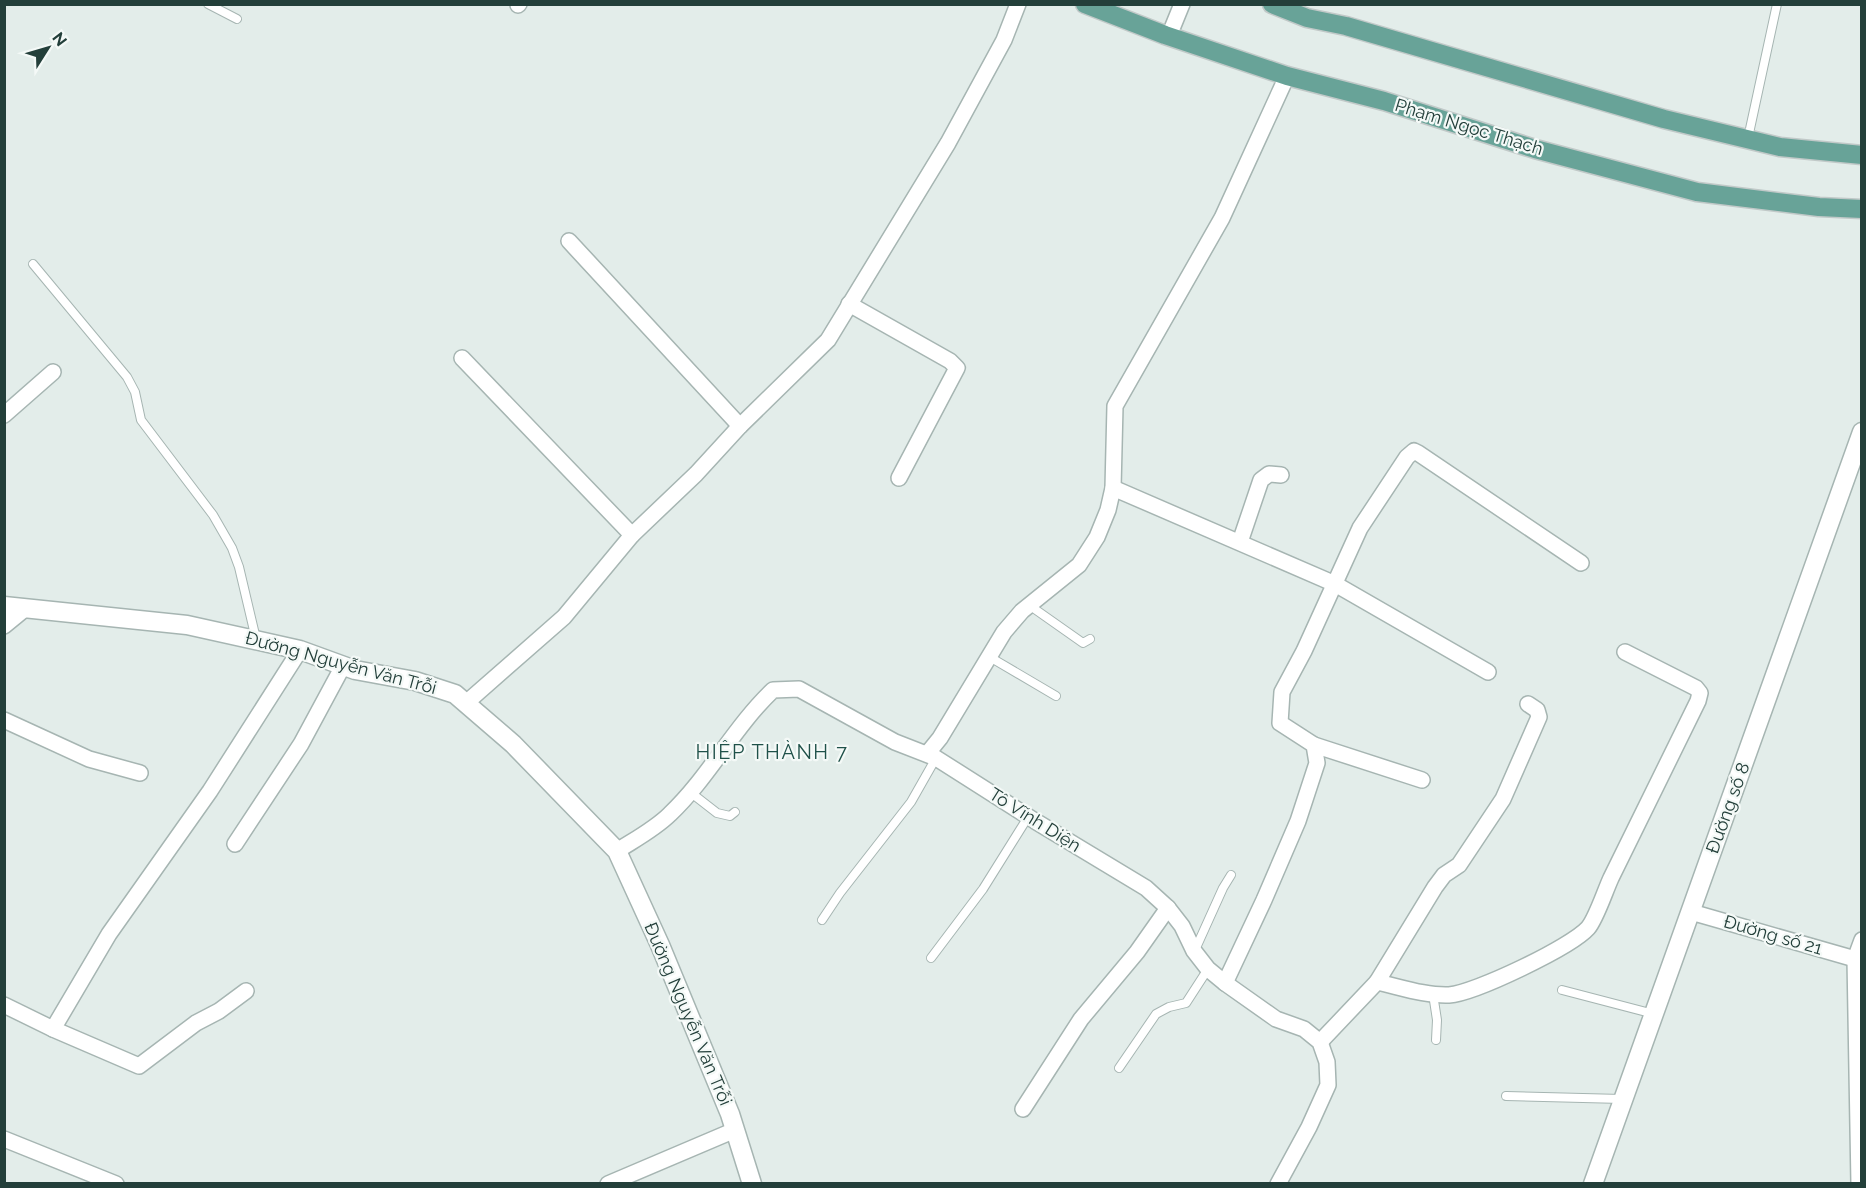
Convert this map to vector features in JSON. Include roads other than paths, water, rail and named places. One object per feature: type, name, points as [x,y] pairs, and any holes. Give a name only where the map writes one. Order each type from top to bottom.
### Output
[{"type":"main road","name":"Phạm Ngọc Thạch","points":[[1085,4],[1169,36],[1287,76],[1384,101],[1535,149],[1697,192],[1818,207],[1862,209]]},
{"type":"main road","points":[[1272,4],[1307,18],[1346,26],[1664,119],[1780,147],[1862,155]]},
{"type":"street","points":[[466,703],[564,617],[632,535],[696,474],[740,426],[828,340],[948,143],[1004,40],[1018,4]]},
{"type":"street","points":[[1169,36],[1182,4]]},
{"type":"street","points":[[931,756],[1004,632],[1029,605],[1079,565],[1097,537],[1108,510],[1113,488],[1115,406],[1222,218],[1287,76]]},
{"type":"street","points":[[569,241],[740,426]]},
{"type":"street","points":[[849,304],[950,361],[957,368],[899,478]]},
{"type":"street","points":[[462,358],[632,535]]},
{"type":"street","points":[[4,415],[53,372]]},
{"type":"street","name":"Đường số 8","points":[[1593,1184],[1862,432]]},
{"type":"street","points":[[1422,780],[1314,745],[1280,723],[1282,692],[1304,651],[1360,528],[1407,457],[1414,451],[1581,563]]},
{"type":"street","points":[[1240,542],[1261,480],[1269,474],[1281,476]]},
{"type":"street","points":[[1113,488],[1335,584],[1488,672]]},
{"type":"street","name":"Đường Nguyễn Văn Trỗi","points":[[4,606],[187,625],[300,650],[355,670],[415,681],[455,694],[513,744],[617,851],[660,945],[735,1130],[752,1184]]},
{"type":"street","points":[[4,626],[26,608]]},
{"type":"street","points":[[53,1029],[109,934],[210,791],[300,650]]},
{"type":"street","points":[[1377,982],[1450,995],[1480,987],[1570,943],[1590,927],[1700,693],[1696,688],[1625,652]]},
{"type":"street","points":[[235,844],[300,744],[343,666]]},
{"type":"street","name":"Tô Vĩnh Diện","points":[[617,851],[669,816],[760,702],[773,690],[799,689],[895,742],[931,756],[1146,888],[1168,908],[1182,926],[1194,951],[1208,969],[1276,1019],[1304,1029],[1320,1042]]},
{"type":"street","points":[[1278,1184],[1309,1127],[1328,1085],[1327,1062],[1320,1042],[1377,982],[1435,888],[1444,875],[1459,865],[1503,799],[1539,717],[1537,710],[1528,704]]},
{"type":"street","points":[[4,720],[89,759],[140,773]]},
{"type":"street","points":[[1225,983],[1298,821],[1317,763],[1314,745]]},
{"type":"street","points":[[1023,1109],[1081,1019],[1137,952],[1168,908]]},
{"type":"street","name":"Đường số 21","points":[[1691,912],[1855,959]]},
{"type":"street","points":[[1859,1184],[1855,959],[1862,940]]},
{"type":"street","points":[[4,1005],[53,1029],[140,1066],[179,1035],[219,1011],[246,991]]},
{"type":"street","points":[[608,1184],[735,1130]]},
{"type":"street","points":[[4,1139],[116,1184]]},
{"type":"lane","points":[[208,4],[237,19]]},
{"type":"lane","points":[[1747,140],[1777,4]]},
{"type":"lane","points":[[33,264],[127,377],[135,392],[141,420],[224,533],[239,567],[256,640]]},
{"type":"lane","points":[[1029,605],[1083,643],[1090,639]]},
{"type":"lane","points":[[988,656],[1056,696]]},
{"type":"lane","points":[[822,920],[910,802],[931,756]]},
{"type":"lane","points":[[690,792],[717,813],[730,816],[735,812]]},
{"type":"lane","points":[[931,958],[983,889],[1028,817]]},
{"type":"lane","points":[[1194,951],[1231,875]]},
{"type":"lane","points":[[1119,1068],[1156,1014],[1169,1007],[1186,1003],[1208,969]]},
{"type":"lane","points":[[1562,990],[1654,1014]]},
{"type":"lane","points":[[1433,993],[1437,1020],[1436,1040]]},
{"type":"lane","points":[[1506,1096],[1624,1099]]},
{"type":"district","name":"HIỆP THÀNH 7","points":[[772,752]]}]
